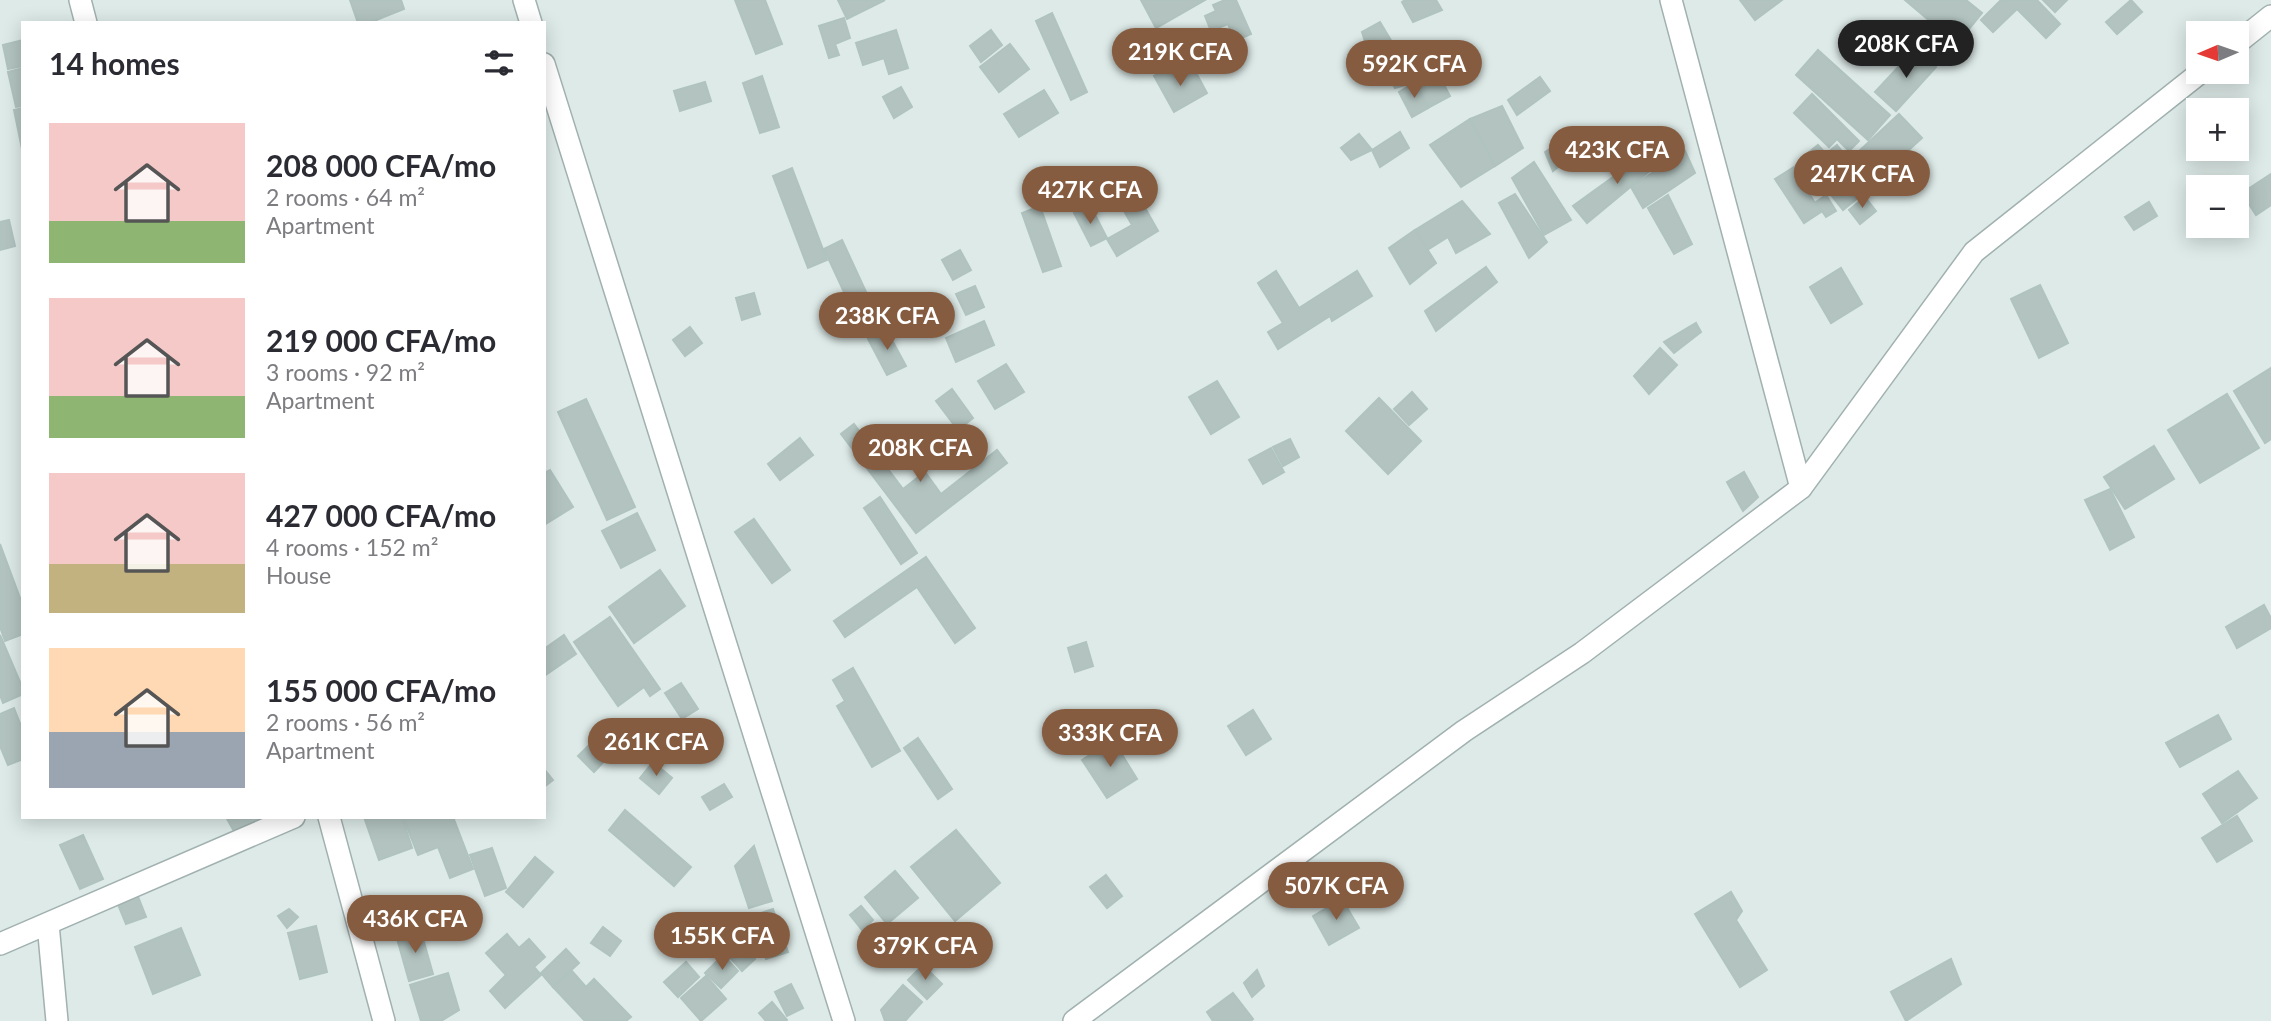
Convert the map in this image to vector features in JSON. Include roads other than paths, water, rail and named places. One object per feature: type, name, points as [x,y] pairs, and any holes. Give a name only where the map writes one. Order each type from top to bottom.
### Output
[{"type":"street","points":[[79,0],[85,21]]},
{"type":"street","points":[[524,0],[530,21]]},
{"type":"street","points":[[1671,0],[1801,488]]},
{"type":"street","points":[[2249,34],[2271,16]]},
{"type":"street","points":[[546,70],[844,1021]]},
{"type":"street","points":[[1074,1021],[1464,731],[1583,653],[1801,488],[1973,252],[2186,84]]},
{"type":"street","points":[[0,944],[289,819]]},
{"type":"street","points":[[330,819],[384,1021]]},
{"type":"street","points":[[48,924],[57,1021]]}]
